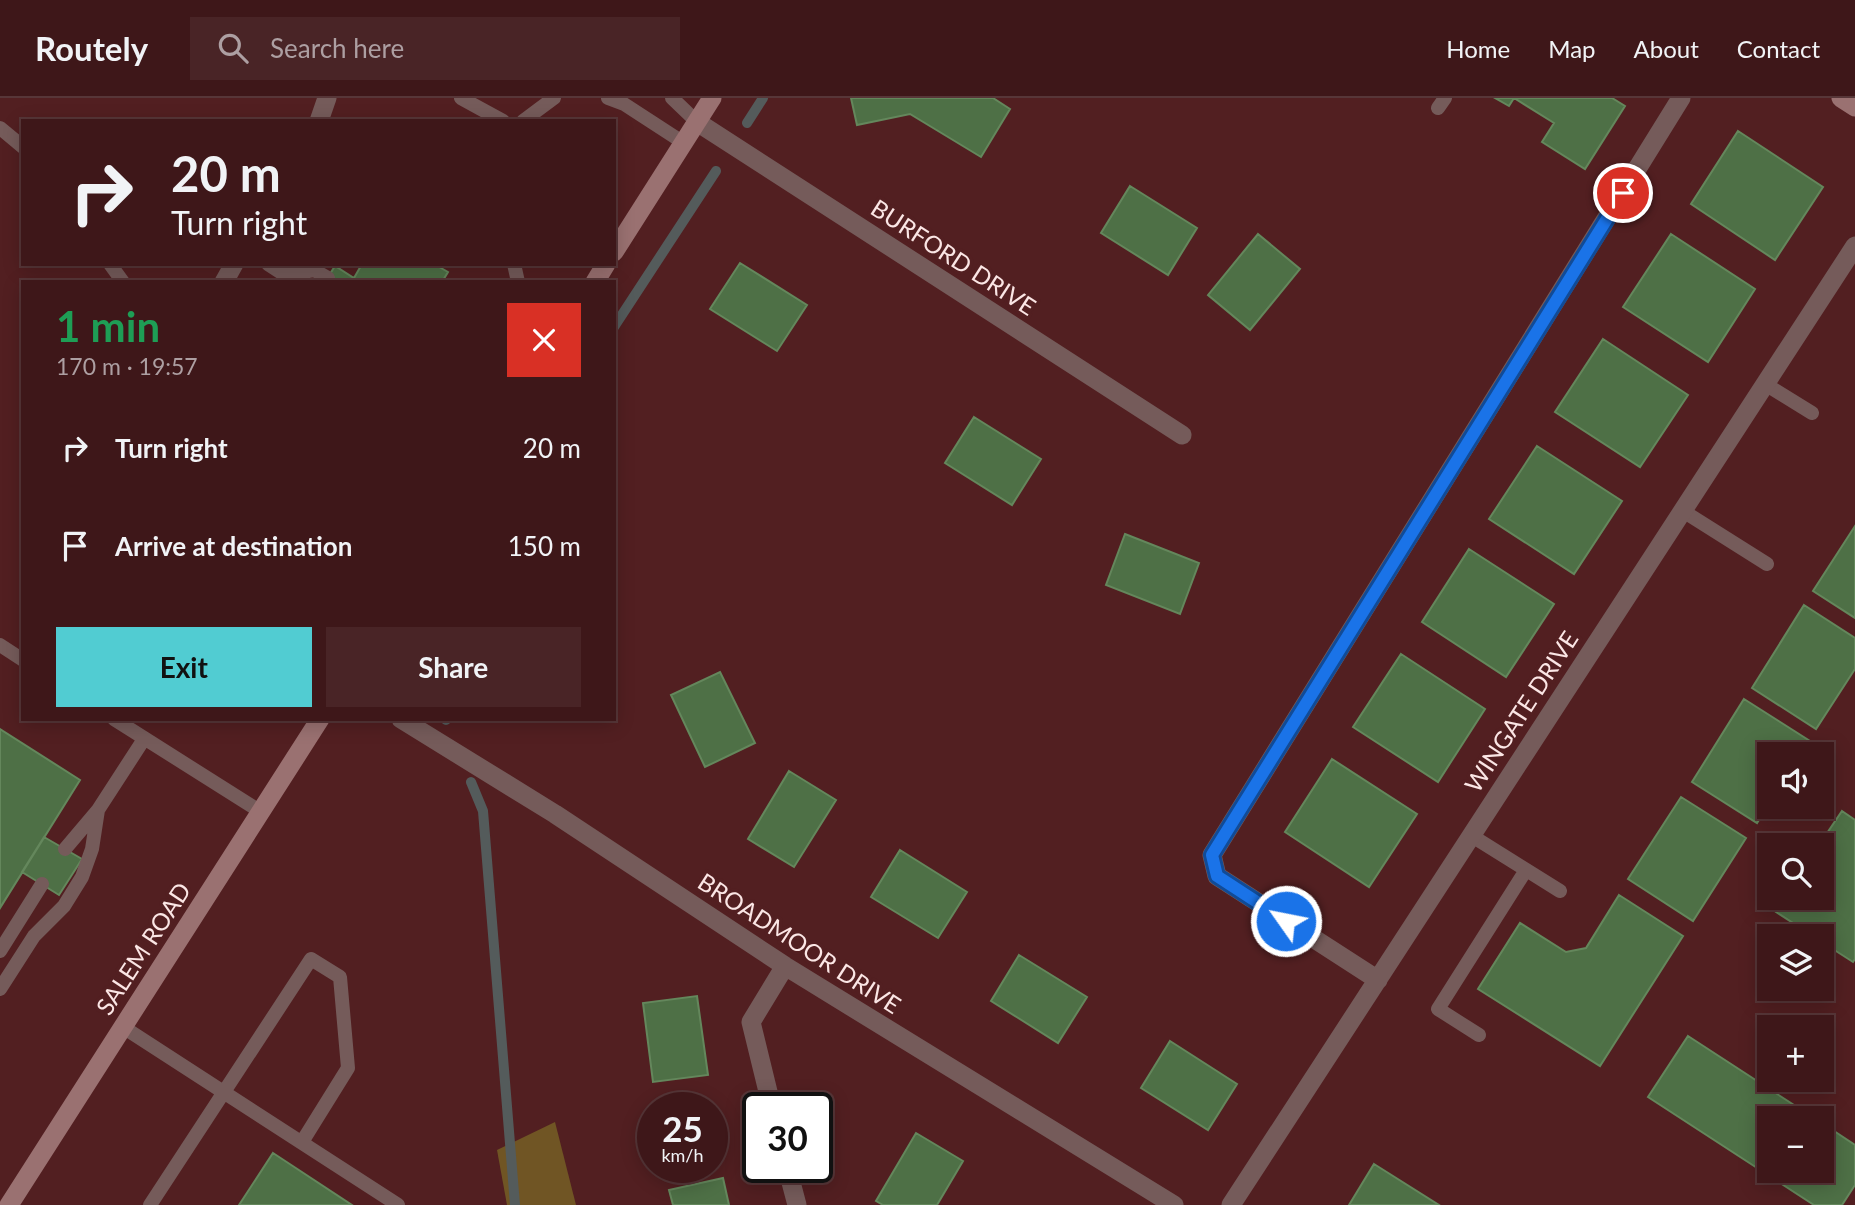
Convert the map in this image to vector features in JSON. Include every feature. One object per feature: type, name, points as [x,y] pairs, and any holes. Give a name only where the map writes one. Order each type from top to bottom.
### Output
[{"type":"main road","points":[[616,249],[712,98]]},
{"type":"main road","points":[[1841,98],[1855,107]]},
{"type":"main road","name":"SALEM ROAD","points":[[9,1205],[319,721]]},
{"type":"street","points":[[320,119],[327,98]]},
{"type":"street","points":[[1378,980],[1217,876],[1212,855],[1681,98]]},
{"type":"street","name":"BURFORD DRIVE","points":[[697,122],[1182,435]]},
{"type":"street","name":"WINGATE DRIVE","points":[[1231,1205],[1855,246]]},
{"type":"street","name":"BROADMOOR DRIVE","points":[[404,721],[555,814],[785,967],[1174,1205]]},
{"type":"street","points":[[768,1092],[751,1022],[785,967]]},
{"type":"street","points":[[791,1183],[797,1205]]},
{"type":"lane","points":[[461,98],[499,119]]},
{"type":"lane","points":[[526,119],[554,98]]},
{"type":"lane","points":[[608,98],[624,104],[684,143]]},
{"type":"lane","points":[[672,98],[697,122]]},
{"type":"lane","points":[[0,128],[21,145]]},
{"type":"lane","points":[[270,266],[284,278],[315,267],[328,278]]},
{"type":"lane","points":[[1765,384],[1812,413]]},
{"type":"lane","points":[[1683,511],[1767,564]]},
{"type":"lane","points":[[0,646],[21,659]]},
{"type":"lane","points":[[117,721],[261,812]]},
{"type":"lane","points":[[65,849],[98,810],[144,738]]},
{"type":"lane","points":[[0,989],[34,936],[64,906],[82,877],[92,849],[98,810]]},
{"type":"lane","points":[[1472,836],[1560,891]]},
{"type":"lane","points":[[1479,1035],[1438,1009],[1526,870]]},
{"type":"lane","points":[[0,951],[42,884]]},
{"type":"lane","points":[[150,1205],[310,959],[340,977],[348,1068],[302,1142]]},
{"type":"lane","points":[[123,1027],[398,1205]]},
{"type":"shaded area","points":[[555,1122],[576,1205],[507,1205],[497,1150]]},
{"type":"building","points":[[851,98],[993,98],[1010,109],[981,157],[910,114],[857,125]]},
{"type":"building","points":[[1495,98],[1514,98],[1509,106]]},
{"type":"building","points":[[1514,98],[1612,98],[1625,106],[1585,169],[1542,142],[1554,123]]},
{"type":"building","points":[[1738,131],[1823,187],[1775,260],[1691,204]]},
{"type":"building","points":[[1130,186],[1197,228],[1168,275],[1101,233]]},
{"type":"building","points":[[1258,234],[1300,269],[1250,330],[1208,295]]},
{"type":"building","points":[[1671,234],[1755,289],[1708,362],[1623,307]]},
{"type":"building","points":[[740,263],[807,305],[777,351],[710,309]]},
{"type":"building","points":[[335,266],[354,278],[361,266],[438,266],[448,272],[443,280],[326,280]]},
{"type":"building","points":[[1603,339],[1688,395],[1640,467],[1555,412]]},
{"type":"building","points":[[974,417],[1041,459],[1012,505],[945,463]]},
{"type":"building","points":[[1537,446],[1622,501],[1574,574],[1489,519]]},
{"type":"building","points":[[1855,526],[1855,618],[1813,591]]},
{"type":"building","points":[[1125,534],[1199,563],[1180,614],[1106,585]]},
{"type":"building","points":[[1469,549],[1554,604],[1506,677],[1422,622]]},
{"type":"building","points":[[1804,605],[1855,638],[1855,669],[1816,729],[1752,688]]},
{"type":"building","points":[[1401,654],[1485,709],[1438,782],[1353,727]]},
{"type":"building","points":[[720,672],[755,743],[705,767],[671,695]]},
{"type":"building","points":[[1744,699],[1810,741],[1757,742],[1757,819],[1760,819],[1757,823],[1692,782]]},
{"type":"building","points":[[0,729],[80,780],[0,908]]},
{"type":"building","points":[[1332,759],[1417,814],[1369,887],[1285,832]]},
{"type":"building","points":[[789,771],[836,800],[794,867],[748,839]]},
{"type":"building","points":[[1681,797],[1746,838],[1693,921],[1628,879]]},
{"type":"building","points":[[1842,811],[1855,820],[1853,962],[1834,950],[1834,924],[1794,924],[1776,912],[1834,910],[1834,833],[1827,833]]},
{"type":"building","points":[[44,837],[82,859],[59,895],[22,872]]},
{"type":"building","points":[[900,850],[967,892],[938,938],[871,897]]},
{"type":"building","points":[[1619,895],[1683,936],[1600,1066],[1478,989],[1520,923],[1566,952],[1586,948]]},
{"type":"building","points":[[1019,955],[1087,997],[1058,1043],[991,1001]]},
{"type":"building","points":[[697,996],[708,1075],[653,1082],[643,1003]]},
{"type":"building","points":[[1688,1036],[1757,1081],[1757,1092],[1774,1092],[1796,1106],[1757,1106],[1757,1168],[1648,1097]]},
{"type":"building","points":[[1170,1041],[1237,1084],[1208,1130],[1141,1088]]},
{"type":"building","points":[[1834,1131],[1855,1145],[1855,1185],[1842,1205],[1814,1205],[1780,1183],[1834,1183]]},
{"type":"building","points":[[916,1133],[963,1161],[937,1205],[883,1205],[876,1201]]},
{"type":"building","points":[[273,1153],[352,1205],[239,1205]]},
{"type":"building","points":[[1374,1164],[1439,1205],[1349,1205]]},
{"type":"building","points":[[700,1183],[724,1183],[729,1205],[673,1205],[669,1190]]},
{"type":"waterway","points":[[747,123],[763,98]]},
{"type":"waterway","points":[[616,324],[716,171]]},
{"type":"waterway","points":[[471,782],[483,811],[515,1205]]},
{"type":"route","points":[[1286,921],[1217,876],[1212,855],[1623,193]]}]
